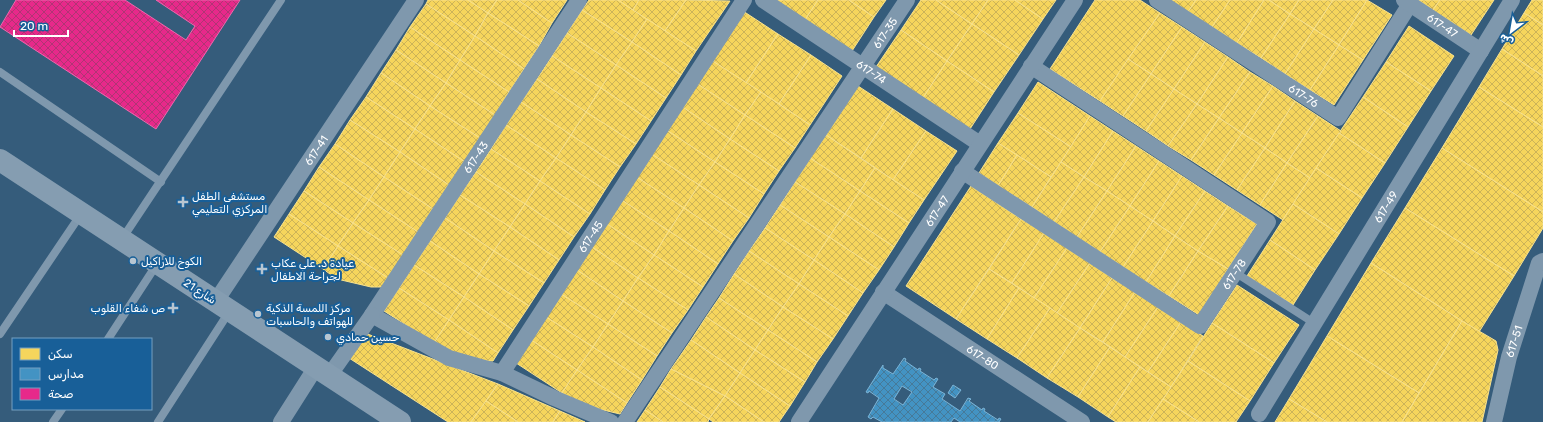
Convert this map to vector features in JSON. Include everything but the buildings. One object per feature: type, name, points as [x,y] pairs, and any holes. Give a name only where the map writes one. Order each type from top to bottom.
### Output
[{"type":"street","name":"617-41","points":[[223,306],[416,0]]},
{"type":"street","name":"617-43","points":[[281,422],[372,315],[579,0]]},
{"type":"street","name":"617-45","points":[[502,373],[744,0]]},
{"type":"street","name":"617-74","points":[[763,0],[980,144]]},
{"type":"street","name":"617-35","points":[[863,67],[907,0]]},
{"type":"street","name":"617-47","points":[[799,422],[1075,0]]},
{"type":"street","name":"617-76","points":[[1157,0],[1338,118],[1407,2]]},
{"type":"street","name":"617-49","points":[[1259,414],[1512,0]]},
{"type":"street","name":"617-47","points":[[1407,2],[1481,51]]},
{"type":"street","name":"617-78","points":[[962,171],[1200,326],[1236,274],[1268,222],[1031,66]]},
{"type":"street","points":[[625,422],[863,67]]},
{"type":"street","name":"شارع 21","points":[[2,165],[122,240],[400,422]]},
{"type":"street","name":"617-51","points":[[1494,422],[1509,357],[1541,262]]},
{"type":"street","name":"617-80","points":[[883,292],[1082,422]]},
{"type":"street","points":[[372,315],[449,358],[502,373],[554,398],[611,422]]},
{"type":"lane","points":[[122,240],[281,0]]},
{"type":"lane","points":[[0,72],[161,182]]},
{"type":"lane","points":[[0,334],[81,214]]},
{"type":"lane","points":[[109,338],[158,264]]},
{"type":"lane","points":[[1236,274],[1314,323]]},
{"type":"lane","points":[[158,422],[223,306]]},
{"type":"lane","points":[[53,422],[61,410]]},
{"type":"place","name":"مستشفى الطفل المركزي التعليمي","points":[[183,202]]},
{"type":"place","name":"الكوخ للاراكيل","points":[[133,261]]},
{"type":"place","name":"عيادة د. علي عكاب لجراحة الاطفال","points":[[262,269]]},
{"type":"place","name":"ص شفاء القلوب","points":[[173,308]]},
{"type":"place","name":"مركز اللمسة الذكية للهواتف والحاسبات","points":[[258,314]]},
{"type":"place","name":"حسين حمادي","points":[[328,337]]}]
